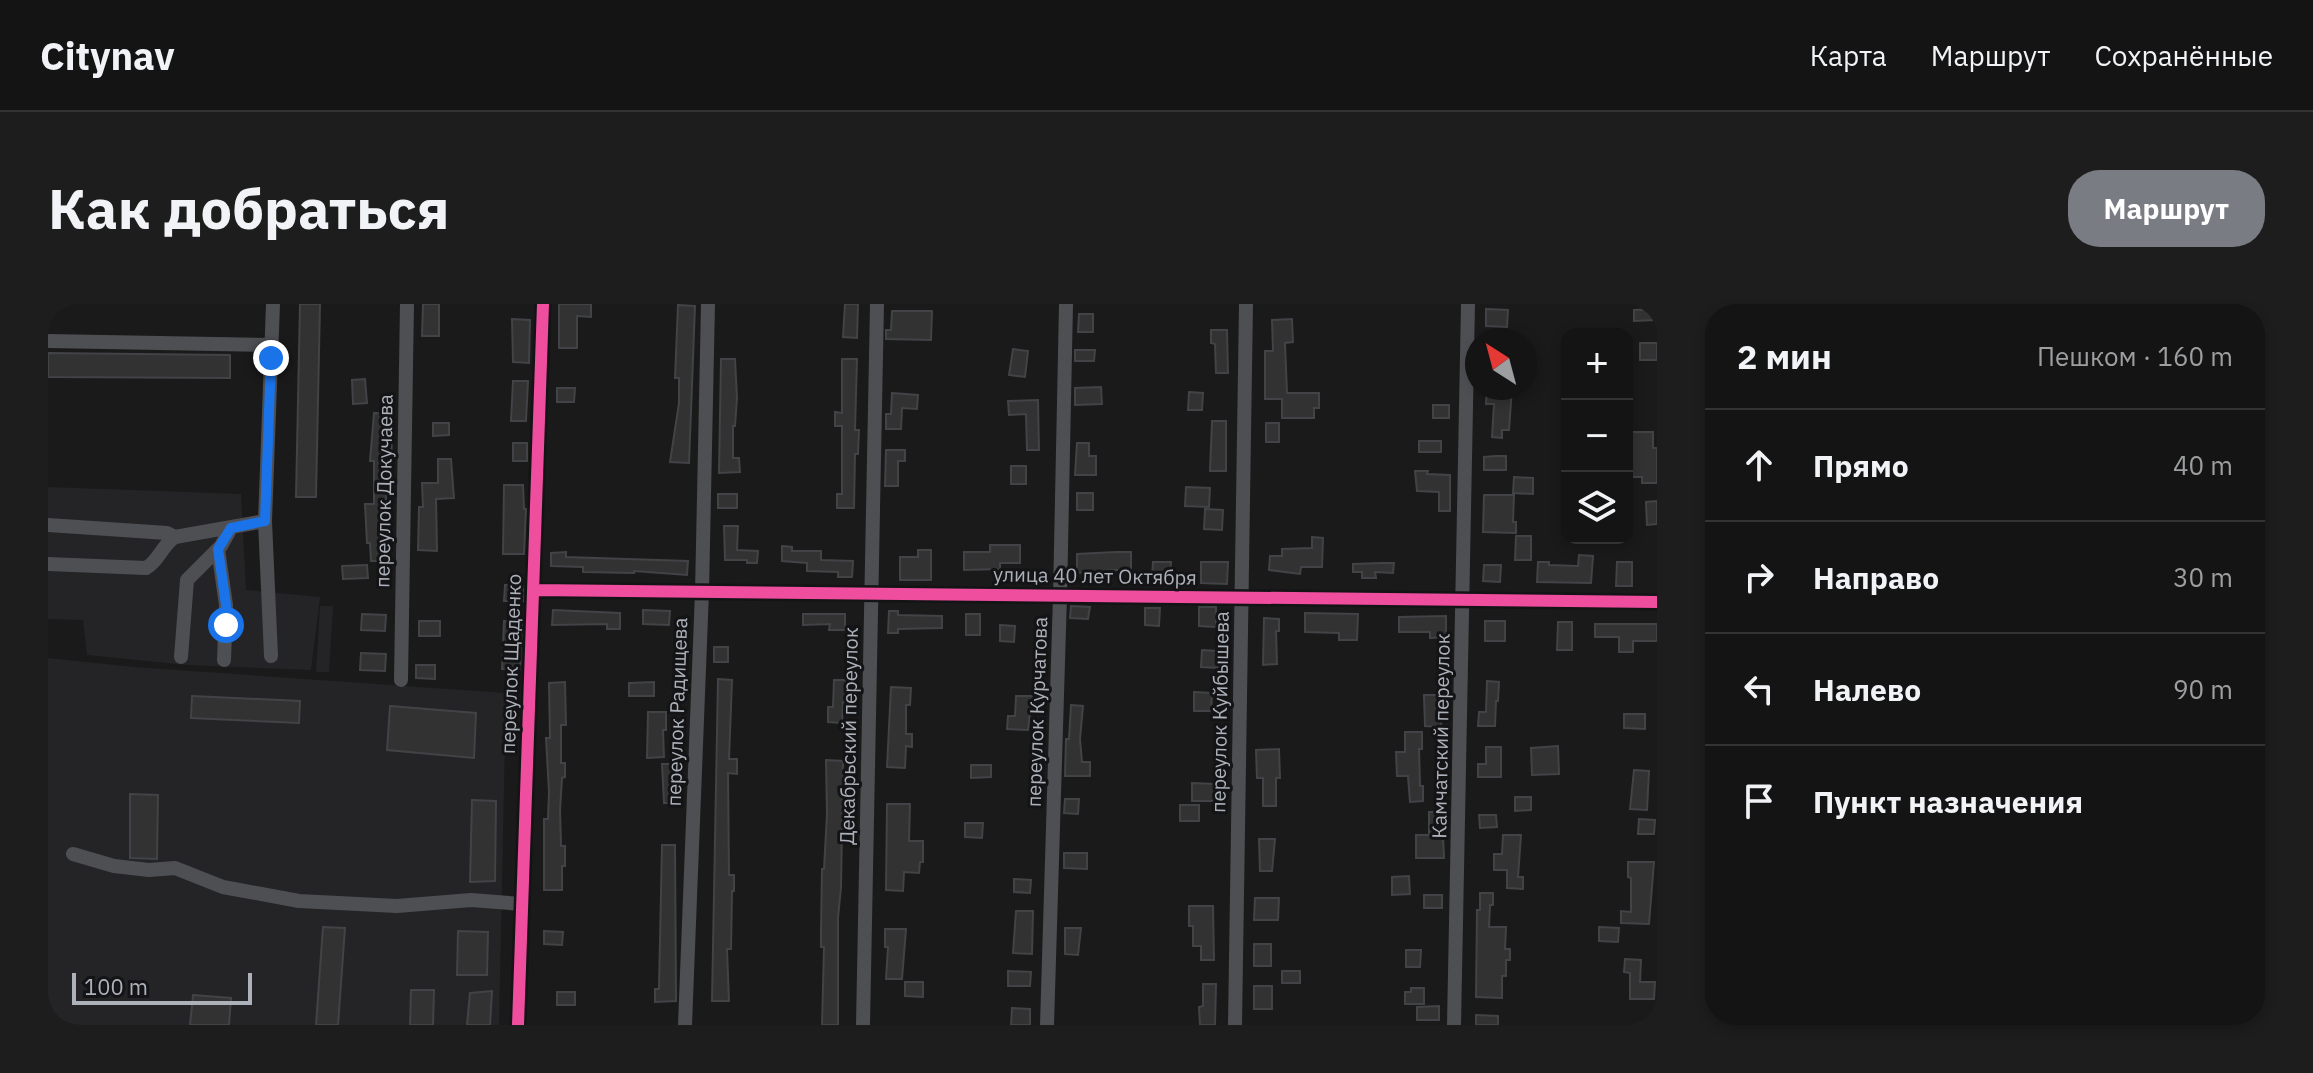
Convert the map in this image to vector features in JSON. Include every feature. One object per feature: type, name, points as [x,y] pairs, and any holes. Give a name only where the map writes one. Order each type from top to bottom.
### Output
[{"type":"street","points":[[271,656],[265,521],[273,304]]},
{"type":"street","name":"переулок Докучаева","points":[[401,680],[407,304]]},
{"type":"street","name":"переулок Щаденко","points":[[518,1025],[543,304]]},
{"type":"street","name":"переулок Радищева","points":[[685,1025],[702,592],[708,304]]},
{"type":"street","name":"Декабрьский переулок","points":[[863,1025],[877,304]]},
{"type":"street","name":"переулок Курчатова","points":[[1047,1025],[1066,304]]},
{"type":"street","name":"переулок Куйбышева","points":[[1235,1025],[1246,304]]},
{"type":"street","name":"Камчатский переулок","points":[[1454,1025],[1468,304]]},
{"type":"street","points":[[48,341],[271,345]]},
{"type":"street","points":[[48,564],[146,568],[175,537],[265,521]]},
{"type":"street","points":[[48,525],[167,533],[175,537]]},
{"type":"street","points":[[181,657],[187,580],[218,549],[231,528]]},
{"type":"street","points":[[218,549],[226,605],[224,660]]},
{"type":"street","name":"улица 40 лет Октября","points":[[533,590],[1657,602]]},
{"type":"street","points":[[73,854],[114,866],[149,870],[175,868],[223,887],[299,901],[397,906],[471,900],[522,904]]},
{"type":"shaded area","points":[[48,487],[241,494],[246,590],[320,597],[311,670],[187,665],[87,655],[83,620],[48,619]]},
{"type":"shaded area","points":[[320,606],[333,606],[329,672],[316,672]]},
{"type":"shaded area","points":[[48,658],[134,667],[506,693],[499,1025],[48,1025]]},
{"type":"building","points":[[300,304],[320,304],[316,497],[296,497]]},
{"type":"building","points":[[423,304],[439,304],[439,336],[422,336]]},
{"type":"building","points":[[559,304],[591,304],[591,317],[577,316],[577,348],[559,348]]},
{"type":"building","points":[[845,304],[858,304],[857,338],[843,337]]},
{"type":"building","points":[[678,305],[695,306],[689,463],[670,462],[679,403],[679,378],[675,378]]},
{"type":"building","points":[[1486,309],[1508,310],[1507,327],[1486,326]]},
{"type":"building","points":[[1657,309],[1657,320],[1634,321],[1634,310]]},
{"type":"building","points":[[892,311],[932,311],[931,340],[886,339],[886,330],[891,330]]},
{"type":"building","points":[[1079,314],[1093,314],[1093,332],[1078,332]]},
{"type":"building","points":[[512,319],[530,320],[529,363],[513,362]]},
{"type":"building","points":[[1292,319],[1293,342],[1285,343],[1287,393],[1319,393],[1319,408],[1314,408],[1314,418],[1282,418],[1282,399],[1265,399],[1265,351],[1273,351],[1272,320]]},
{"type":"building","points":[[1211,330],[1227,330],[1228,373],[1216,373]]},
{"type":"building","points":[[1640,343],[1657,343],[1657,360],[1640,360]]},
{"type":"building","points":[[1013,349],[1028,351],[1025,377],[1009,375]]},
{"type":"building","points":[[1075,350],[1095,350],[1094,361],[1075,361]]},
{"type":"building","points":[[48,353],[230,355],[230,378],[48,377]]},
{"type":"building","points":[[721,359],[735,359],[737,398],[733,458],[739,458],[740,472],[719,473]]},
{"type":"building","points":[[842,359],[857,359],[855,430],[859,430],[858,454],[855,454],[854,508],[837,508],[837,494],[842,494],[842,426],[835,426],[835,412],[842,413]]},
{"type":"building","points":[[365,379],[367,403],[353,404],[352,380]]},
{"type":"building","points":[[513,381],[528,381],[526,421],[511,421]]},
{"type":"building","points":[[1101,387],[1102,404],[1075,405],[1075,388]]},
{"type":"building","points":[[557,388],[575,388],[574,402],[557,402]]},
{"type":"building","points":[[1189,392],[1203,393],[1202,410],[1188,410]]},
{"type":"building","points":[[892,393],[918,395],[917,409],[902,408],[901,429],[886,429],[886,414],[891,414]]},
{"type":"building","points":[[1038,400],[1039,450],[1027,450],[1026,414],[1009,415],[1008,401]]},
{"type":"building","points":[[1486,400],[1511,400],[1509,430],[1502,430],[1502,438],[1492,437],[1494,404],[1486,404]]},
{"type":"building","points":[[1433,405],[1449,405],[1449,418],[1433,418]]},
{"type":"building","points":[[374,413],[392,414],[391,493],[386,493],[389,561],[371,561],[370,543],[367,543],[365,504],[374,504],[374,461],[370,461]]},
{"type":"building","points":[[1212,421],[1226,421],[1226,471],[1210,471]]},
{"type":"building","points":[[433,423],[449,423],[449,435],[433,436]]},
{"type":"building","points":[[1266,423],[1279,423],[1279,442],[1266,442]]},
{"type":"building","points":[[1633,432],[1653,432],[1653,448],[1657,448],[1657,483],[1642,483],[1642,477],[1633,477]]},
{"type":"building","points":[[1419,441],[1441,441],[1441,452],[1419,452]]},
{"type":"building","points":[[513,443],[527,443],[527,461],[513,461]]},
{"type":"building","points":[[1077,443],[1089,443],[1089,456],[1096,456],[1096,475],[1075,475]]},
{"type":"building","points":[[886,450],[905,450],[905,461],[898,461],[898,486],[885,486]]},
{"type":"building","points":[[1506,456],[1506,470],[1484,470],[1484,457]]},
{"type":"building","points":[[438,459],[451,459],[454,498],[436,499],[437,551],[418,550],[419,507],[423,507],[422,483],[438,483]]},
{"type":"building","points":[[1011,466],[1026,466],[1026,484],[1011,484]]},
{"type":"building","points":[[1415,471],[1450,475],[1450,511],[1439,511],[1439,492],[1417,491]]},
{"type":"building","points":[[1514,477],[1533,478],[1533,494],[1513,493]]},
{"type":"building","points":[[504,485],[523,485],[526,509],[524,554],[503,554]]},
{"type":"building","points":[[1186,487],[1210,488],[1209,507],[1185,506]]},
{"type":"building","points":[[1077,493],[1093,493],[1093,510],[1077,510]]},
{"type":"building","points":[[718,494],[737,494],[737,508],[718,508]]},
{"type":"building","points":[[1484,495],[1514,495],[1513,522],[1516,522],[1516,533],[1483,532]]},
{"type":"building","points":[[1657,501],[1657,524],[1647,525],[1646,502]]},
{"type":"building","points":[[1205,509],[1223,510],[1222,530],[1204,529]]},
{"type":"building","points":[[724,526],[738,526],[737,550],[758,551],[757,563],[725,560]]},
{"type":"building","points":[[1516,536],[1531,536],[1531,560],[1515,560]]},
{"type":"building","points":[[1312,537],[1323,538],[1322,567],[1301,567],[1300,574],[1269,570],[1270,556],[1282,556],[1282,549],[1312,548]]},
{"type":"building","points":[[990,545],[1020,545],[1020,563],[1000,563],[1000,569],[964,570],[964,552],[990,552]]},
{"type":"building","points":[[782,546],[792,547],[792,551],[821,551],[821,560],[853,561],[852,577],[838,577],[838,572],[807,571],[807,563],[782,561]]},
{"type":"building","points":[[918,550],[931,550],[931,580],[900,580],[900,557],[918,557]]},
{"type":"building","points":[[566,552],[566,557],[688,561],[687,575],[634,571],[583,572],[583,567],[551,566],[551,553]]},
{"type":"building","points":[[1131,552],[1131,569],[1077,573],[1077,554]]},
{"type":"building","points":[[1579,555],[1593,556],[1591,583],[1537,582],[1538,562],[1578,566]]},
{"type":"building","points":[[1153,562],[1171,562],[1170,578],[1152,577]]},
{"type":"building","points":[[1201,562],[1228,562],[1227,584],[1201,583]]},
{"type":"building","points":[[1617,562],[1632,562],[1632,586],[1616,586]]},
{"type":"building","points":[[1394,563],[1393,573],[1375,572],[1376,578],[1362,578],[1362,572],[1353,572],[1353,564]]},
{"type":"building","points":[[367,565],[368,578],[343,579],[342,566]]},
{"type":"building","points":[[1484,565],[1501,565],[1500,582],[1483,581]]},
{"type":"building","points":[[505,585],[523,586],[523,601],[504,601]]},
{"type":"building","points":[[1071,606],[1090,607],[1088,619],[1070,618]]},
{"type":"building","points":[[1199,607],[1216,607],[1216,627],[1199,626]]},
{"type":"building","points":[[1145,608],[1160,608],[1159,626],[1145,625]]},
{"type":"building","points":[[553,610],[620,613],[620,629],[607,629],[607,624],[552,625]]},
{"type":"building","points":[[643,610],[670,611],[669,625],[643,624]]},
{"type":"building","points":[[889,611],[898,611],[898,615],[942,616],[942,628],[898,629],[898,633],[888,633]]},
{"type":"building","points":[[1305,613],[1358,614],[1357,640],[1339,640],[1339,633],[1305,632]]},
{"type":"building","points":[[362,614],[386,615],[385,631],[361,630]]},
{"type":"building","points":[[803,614],[845,614],[845,630],[829,630],[830,624],[803,625]]},
{"type":"building","points":[[966,614],[980,614],[980,635],[966,635]]},
{"type":"building","points":[[1446,616],[1446,637],[1430,638],[1430,632],[1399,632],[1399,617]]},
{"type":"building","points":[[1264,618],[1279,619],[1279,631],[1276,631],[1277,664],[1263,665]]},
{"type":"building","points":[[419,621],[440,621],[440,636],[419,636]]},
{"type":"building","points":[[504,621],[522,622],[520,669],[502,669]]},
{"type":"building","points":[[1485,621],[1505,621],[1505,641],[1485,641]]},
{"type":"building","points":[[1558,622],[1572,622],[1572,650],[1557,650]]},
{"type":"building","points":[[1595,624],[1657,624],[1657,641],[1633,641],[1633,652],[1619,652],[1619,637],[1595,637]]},
{"type":"building","points":[[1000,625],[1015,626],[1014,642],[1000,641]]},
{"type":"building","points":[[714,647],[728,647],[728,662],[714,662]]},
{"type":"building","points":[[1202,650],[1218,651],[1218,668],[1201,667]]},
{"type":"building","points":[[361,653],[386,654],[385,671],[360,670]]},
{"type":"building","points":[[416,665],[435,665],[435,679],[416,678]]},
{"type":"building","points":[[718,679],[732,680],[729,759],[737,759],[737,774],[728,773],[729,875],[734,875],[731,949],[727,949],[729,1001],[712,1001]]},
{"type":"building","points":[[834,680],[849,680],[849,702],[843,702],[842,723],[828,722],[828,707],[833,707]]},
{"type":"building","points":[[1487,681],[1499,682],[1495,726],[1478,726],[1479,712],[1486,712]]},
{"type":"building","points":[[565,682],[566,725],[561,725],[561,763],[565,763],[565,777],[562,778],[560,810],[565,866],[562,866],[562,890],[544,890],[544,819],[548,819],[549,792],[546,738],[550,738],[549,683]]},
{"type":"building","points":[[654,682],[654,696],[629,696],[629,683]]},
{"type":"building","points":[[891,687],[911,688],[910,705],[906,705],[906,734],[912,734],[912,747],[906,746],[905,768],[887,767]]},
{"type":"building","points":[[1194,692],[1212,693],[1211,711],[1194,711]]},
{"type":"building","points":[[1424,695],[1443,695],[1441,727],[1425,726]]},
{"type":"building","points":[[192,696],[300,701],[299,723],[191,718]]},
{"type":"building","points":[[1016,696],[1032,696],[1028,730],[1007,729],[1008,716],[1015,716]]},
{"type":"building","points":[[1071,705],[1083,706],[1080,739],[1082,762],[1090,762],[1090,776],[1065,776]]},
{"type":"building","points":[[390,706],[476,713],[474,758],[387,750]]},
{"type":"building","points":[[648,712],[666,712],[664,757],[647,758]]},
{"type":"building","points":[[1624,714],[1645,714],[1645,729],[1624,728]]},
{"type":"building","points":[[1405,732],[1422,732],[1422,749],[1419,749],[1423,801],[1410,802],[1408,776],[1397,776],[1396,752],[1405,752]]},
{"type":"building","points":[[1558,746],[1559,774],[1532,775],[1531,748]]},
{"type":"building","points":[[1486,747],[1501,747],[1501,777],[1478,777],[1478,764],[1486,764]]},
{"type":"building","points":[[1279,749],[1280,778],[1276,778],[1276,806],[1263,806],[1263,778],[1257,778],[1256,750]]},
{"type":"building","points":[[826,760],[843,761],[838,1025],[822,1025],[824,947],[821,947],[821,931],[827,814]]},
{"type":"building","points":[[662,764],[676,764],[676,803],[664,803]]},
{"type":"building","points":[[971,765],[991,765],[991,777],[971,778]]},
{"type":"building","points":[[1634,770],[1649,771],[1647,810],[1630,809]]},
{"type":"building","points":[[1192,783],[1215,784],[1214,801],[1192,801]]},
{"type":"building","points":[[130,794],[158,795],[157,859],[130,858]]},
{"type":"building","points":[[1515,797],[1531,797],[1531,810],[1515,811]]},
{"type":"building","points":[[1065,799],[1079,799],[1078,814],[1064,813]]},
{"type":"building","points":[[472,800],[496,801],[495,881],[470,882]]},
{"type":"building","points":[[887,804],[910,804],[909,841],[923,841],[923,862],[920,862],[919,873],[904,872],[903,891],[886,890]]},
{"type":"building","points":[[1180,805],[1199,805],[1199,821],[1180,821]]},
{"type":"building","points":[[1429,812],[1442,812],[1444,858],[1416,858],[1416,835],[1429,835]]},
{"type":"building","points":[[1479,815],[1496,815],[1497,827],[1480,828]]},
{"type":"building","points":[[1639,819],[1655,820],[1654,834],[1638,834]]},
{"type":"building","points":[[965,823],[983,823],[982,838],[965,837]]},
{"type":"building","points":[[1503,835],[1521,835],[1518,877],[1523,877],[1523,889],[1507,888],[1507,870],[1494,870],[1494,854],[1502,854]]},
{"type":"building","points":[[1259,839],[1275,839],[1272,871],[1260,871]]},
{"type":"building","points":[[662,845],[675,845],[676,1001],[655,1002],[655,989],[659,989]]},
{"type":"building","points":[[1064,853],[1087,853],[1087,869],[1064,868]]},
{"type":"building","points":[[1628,862],[1654,862],[1649,924],[1621,923],[1621,911],[1631,912]]},
{"type":"building","points":[[1409,876],[1410,894],[1392,895],[1392,877]]},
{"type":"building","points":[[1014,879],[1031,880],[1030,893],[1014,892]]},
{"type":"building","points":[[1480,893],[1493,893],[1489,927],[1506,927],[1505,949],[1510,949],[1510,960],[1506,960],[1506,976],[1502,976],[1502,998],[1476,997]]},
{"type":"building","points":[[1424,895],[1442,895],[1442,908],[1424,908]]},
{"type":"building","points":[[1255,898],[1279,898],[1278,920],[1254,920]]},
{"type":"building","points":[[1189,906],[1213,906],[1214,960],[1201,960],[1201,946],[1193,946]]},
{"type":"building","points":[[1016,911],[1033,911],[1032,954],[1013,953]]},
{"type":"building","points":[[323,927],[345,928],[338,1025],[316,1025]]},
{"type":"building","points":[[1599,927],[1619,928],[1618,942],[1599,941]]},
{"type":"building","points":[[1065,928],[1081,928],[1078,955],[1065,954]]},
{"type":"building","points":[[885,929],[906,929],[902,979],[886,979],[888,947],[885,947]]},
{"type":"building","points":[[458,931],[488,932],[487,975],[457,975]]},
{"type":"building","points":[[544,931],[563,932],[562,945],[544,944]]},
{"type":"building","points":[[1254,944],[1271,944],[1271,966],[1254,966]]},
{"type":"building","points":[[1406,950],[1421,950],[1420,967],[1406,967]]},
{"type":"building","points":[[1625,959],[1641,960],[1640,982],[1655,982],[1654,999],[1630,999],[1630,973],[1624,972]]},
{"type":"building","points":[[1008,971],[1031,972],[1030,986],[1008,986]]},
{"type":"building","points":[[1282,971],[1300,971],[1300,983],[1282,983]]},
{"type":"building","points":[[905,982],[923,982],[923,997],[905,996]]},
{"type":"building","points":[[1203,984],[1216,984],[1215,1025],[1200,1025]]},
{"type":"building","points":[[1254,986],[1272,986],[1272,1009],[1254,1009]]},
{"type":"building","points":[[1411,988],[1424,988],[1424,1004],[1405,1004],[1405,992],[1411,992]]},
{"type":"building","points":[[411,990],[434,990],[433,1025],[410,1025]]},
{"type":"building","points":[[492,991],[490,1025],[467,1025],[470,993]]},
{"type":"building","points":[[557,992],[575,992],[575,1005],[557,1005]]},
{"type":"building","points":[[193,995],[231,998],[229,1025],[190,1025]]},
{"type":"building","points":[[1439,1006],[1439,1020],[1417,1020],[1417,1007]]},
{"type":"building","points":[[1012,1008],[1030,1009],[1030,1025],[1011,1025]]},
{"type":"building","points":[[1476,1015],[1498,1016],[1498,1025],[1476,1025]]},
{"type":"cycle path","points":[[518,1025],[543,304]]},
{"type":"cycle path","points":[[533,590],[1657,602]]},
{"type":"route","points":[[226,625],[218,549],[231,528],[265,521],[271,358]]}]
